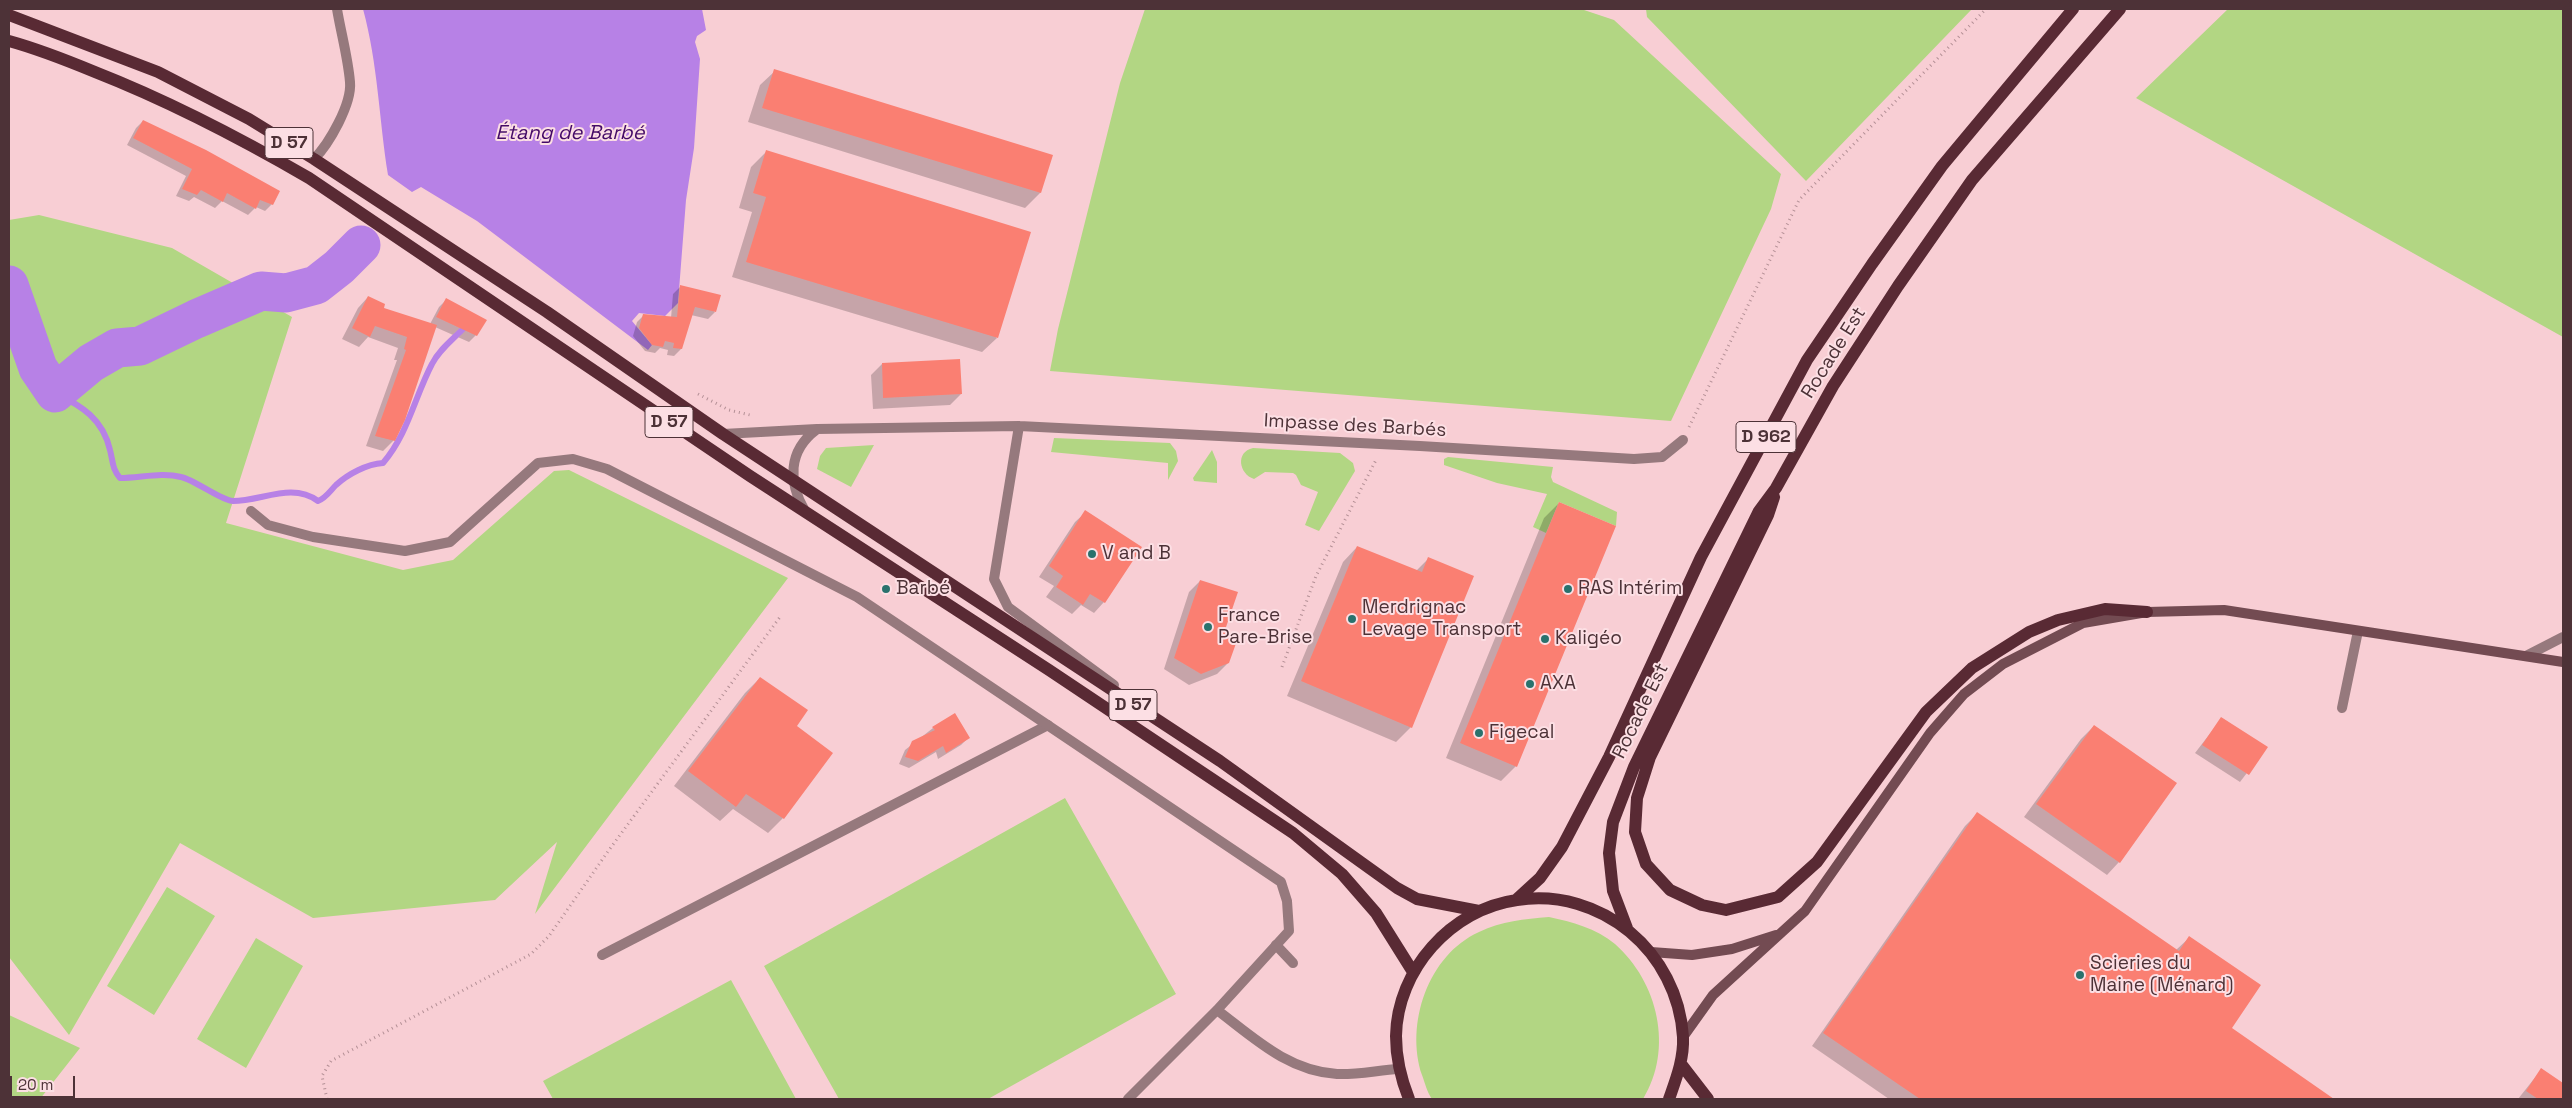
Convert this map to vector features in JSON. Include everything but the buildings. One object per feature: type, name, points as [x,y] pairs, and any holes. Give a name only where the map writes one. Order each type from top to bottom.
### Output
[{"type":"main road","name":"Rocade Est","points":[[1516,900],[1540,878],[1562,847],[1609,757],[1701,557],[1807,360],[1942,166],[2073,9]]},
{"type":"main road","name":"Rocade Est","points":[[1627,928],[1613,891],[1610,853],[1613,822],[1634,767],[1759,511],[1776,488],[1833,386],[1898,286],[1972,180],[2120,9]]},
{"type":"main road","name":"D 57","points":[[9,15],[158,72],[250,119],[547,312],[793,481],[1176,733],[1296,814],[1397,888],[1417,899],[1479,911]]},
{"type":"main road","name":"D 57","points":[[9,41],[34,48],[141,90],[263,151],[309,178],[807,513],[1155,740],[1293,833],[1342,874],[1376,913],[1413,972]]},
{"type":"main road","points":[[1776,488],[1768,515],[1650,756],[1637,798],[1635,832],[1646,864],[1670,890],[1702,905],[1726,910],[1778,897],[1817,862],[1926,712],[1972,668],[2028,632],[2058,620],[2105,609],[2147,612],[2224,610],[2563,662]]},
{"type":"main road","points":[[1683,1037],[1713,995],[1805,911],[1930,733],[1964,694],[2003,664],[2051,638],[2084,623],[2147,612]]},
{"type":"main road","points":[[1409,1099],[1399,1068],[1396,1036],[1401,1003],[1413,972],[1431,947],[1447,932],[1479,911],[1516,900],[1555,899],[1593,908],[1627,928],[1651,952],[1670,985],[1678,1007],[1683,1037],[1681,1064],[1669,1099]]},
{"type":"main road","points":[[1651,952],[1692,955],[1722,951],[1780,934]]},
{"type":"main road","points":[[1681,1064],[1708,1099]]},
{"type":"street","points":[[314,159],[329,142],[344,107],[350,84],[337,9]]},
{"type":"street","points":[[1019,426],[994,579],[996,587],[1008,607],[1079,658],[1176,733]]},
{"type":"street","name":"Impasse des Barbés","points":[[723,434],[817,429],[1019,426],[1634,459],[1662,457],[1683,440]]},
{"type":"street","points":[[807,513],[796,496],[792,468],[796,452],[806,437],[817,429]]},
{"type":"street","points":[[251,511],[268,525],[313,537],[405,551],[450,542],[538,464],[573,459],[607,469],[858,597],[1281,882],[1287,902],[1289,931],[1217,1010],[1128,1099]]},
{"type":"street","points":[[2342,708],[2358,630]]},
{"type":"street","points":[[2526,656],[2563,637]]},
{"type":"street","points":[[602,955],[1048,725]]},
{"type":"street","points":[[1276,945],[1293,963]]},
{"type":"street","points":[[1217,1010],[1283,1060],[1313,1070],[1338,1074],[1399,1068]]},
{"type":"path","points":[[1683,440],[1799,200],[1986,9]]},
{"type":"path","points":[[1282,667],[1316,576],[1376,461],[1376,444]]},
{"type":"path","points":[[327,1099],[322,1076],[331,1061],[524,958],[549,936],[609,850],[780,617]]},
{"type":"green space","points":[[1145,9],[1581,9],[1614,20],[1781,174],[1771,209],[1671,421],[1050,371],[1058,329],[1120,83]]},
{"type":"green space","points":[[1646,9],[1972,9],[1806,181],[1647,17]]},
{"type":"green space","points":[[2228,9],[2563,9],[2563,337],[2136,98]]},
{"type":"green space","points":[[39,215],[172,248],[292,317],[226,523],[403,570],[453,560],[554,471],[569,470],[788,578],[535,914],[557,842],[495,900],[313,918],[180,843],[69,1035],[9,957],[9,220]]},
{"type":"green space","points":[[1054,438],[1170,443],[1176,451],[1178,461],[1168,480],[1168,463],[1051,452]]},
{"type":"green space","points":[[874,445],[851,487],[817,469],[820,456],[826,448]]},
{"type":"green space","points":[[1253,448],[1340,453],[1353,463],[1355,471],[1319,531],[1305,525],[1318,492],[1301,485],[1293,473],[1265,472],[1254,479],[1249,476],[1242,468],[1241,458],[1247,450]]},
{"type":"green space","points":[[1212,450],[1217,462],[1217,483],[1194,481],[1193,478]]},
{"type":"green space","points":[[1448,457],[1553,467],[1551,477],[1553,482],[1617,512],[1616,526],[1559,502],[1546,533],[1533,527],[1547,494],[1497,483],[1444,465],[1444,459]]},
{"type":"green space","points":[[1065,798],[1176,994],[988,1099],[839,1099],[764,966]]},
{"type":"green space","points":[[167,887],[215,916],[154,1015],[107,986]]},
{"type":"green space","points":[[1549,917],[1584,926],[1608,938],[1630,960],[1642,977],[1657,1017],[1659,1038],[1658,1059],[1652,1080],[1643,1099],[1432,1099],[1427,1090],[1417,1055],[1417,1034],[1419,1013],[1425,993],[1434,974],[1446,957],[1461,943],[1479,932],[1505,923]]},
{"type":"green space","points":[[256,938],[303,966],[246,1068],[197,1039]]},
{"type":"green space","points":[[731,980],[796,1099],[553,1099],[543,1081]]},
{"type":"green space","points":[[9,1015],[80,1048],[40,1099],[9,1099]]},
{"type":"water","name":"Étang de Barbé","points":[[363,9],[702,9],[706,30],[697,36],[695,42],[700,59],[694,148],[686,200],[678,303],[665,316],[639,313],[632,321],[652,345],[648,350],[477,221],[421,187],[412,192],[388,175],[372,50]]},
{"type":"waterway","points":[[9,285],[38,368],[55,393],[91,363],[117,348],[140,346],[261,291],[286,293],[316,285],[339,267],[361,245]]},
{"type":"waterway","points":[[55,393],[74,403],[97,422],[107,439],[114,468],[120,478],[159,475],[181,477],[222,498],[233,501],[287,493],[298,493],[318,501],[352,473],[371,465],[383,463],[399,440],[435,359],[446,345],[463,329]]},
{"type":"place","name":"V and B","points":[[1092,554]]},
{"type":"place","name":"Barbé","points":[[886,589]]},
{"type":"place","name":"RAS Intérim","points":[[1568,589]]},
{"type":"place","name":"Merdrignac Levage Transport","points":[[1352,619]]},
{"type":"place","name":"France Pare-Brise","points":[[1208,627]]},
{"type":"place","name":"Kaligéo","points":[[1545,639]]},
{"type":"place","name":"AXA","points":[[1530,684]]},
{"type":"place","name":"Figecal","points":[[1479,733]]},
{"type":"place","name":"Scieries du Maine (Ménard)","points":[[2080,975]]}]
